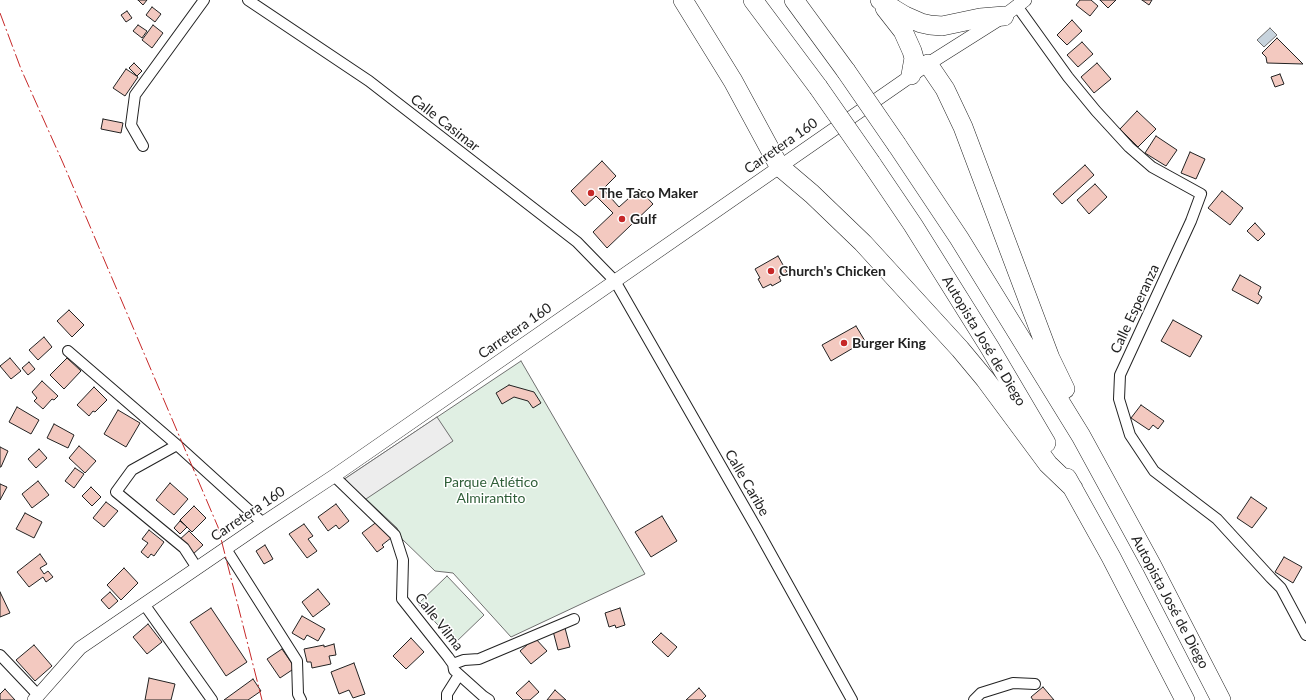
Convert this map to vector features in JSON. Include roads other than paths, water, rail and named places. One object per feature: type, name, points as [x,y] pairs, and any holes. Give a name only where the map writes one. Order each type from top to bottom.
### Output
[{"type":"highway","points":[[683,0],[733,80],[779,166],[812,194],[863,243],[950,338],[985,379],[1048,464],[1073,488]]},
{"type":"highway","name":"Autopista José de Diego","points":[[754,0],[818,87],[871,163],[913,225],[986,342],[1073,488],[1115,564],[1185,700]]},
{"type":"highway","name":"Autopista José de Diego","points":[[794,0],[846,71],[959,238],[1081,436],[1166,591],[1221,700]]},
{"type":"highway","points":[[879,0],[894,10],[921,23],[942,26],[980,18],[1016,7]]},
{"type":"highway","points":[[879,0],[903,31],[909,44],[914,58],[911,75]]},
{"type":"highway","points":[[928,64],[945,89],[963,127],[1050,358],[1079,419],[1081,436]]},
{"type":"street","points":[[143,146],[131,125],[135,95],[204,0]]},
{"type":"street","name":"Calle Casimar","points":[[248,0],[369,82],[577,242],[615,280]]},
{"type":"street","name":"Carretera 160","points":[[36,697],[80,648],[197,568],[226,550],[262,523],[334,476],[911,75],[1016,7]]},
{"type":"street","name":"Calle Esperanza","points":[[1016,7],[1068,77],[1096,111],[1129,147],[1152,167],[1201,194],[1191,221],[1120,374],[1119,399],[1130,435],[1154,471],[1216,519],[1281,588],[1306,635]]},
{"type":"street","name":"Calle Caribe","points":[[615,280],[753,522],[852,700]]},
{"type":"street","points":[[68,351],[177,445],[262,523]]},
{"type":"street","points":[[177,445],[132,470],[116,492],[184,548],[197,568]]},
{"type":"street","name":"Calle Vilma","points":[[334,476],[395,534],[403,560],[402,599],[453,664],[454,670],[489,700]]},
{"type":"street","points":[[226,550],[297,661],[298,694],[301,700]]},
{"type":"street","points":[[144,604],[212,700]]},
{"type":"street","points":[[453,664],[464,660],[479,659],[574,619]]},
{"type":"street","points":[[0,655],[36,697]]},
{"type":"street","points":[[447,700],[447,694],[459,675]]},
{"type":"street","points":[[974,700],[981,693],[1013,683],[1035,684]]},
{"type":"place","name":"The Taco Maker","points":[[591,193]]},
{"type":"place","name":"Gulf","points":[[622,219]]},
{"type":"place","name":"Church's Chicken","points":[[771,271]]},
{"type":"place","name":"Burger King","points":[[844,343]]},
{"type":"park label","name":"Parque Atlético Almirantito","points":[[491,490]]}]
